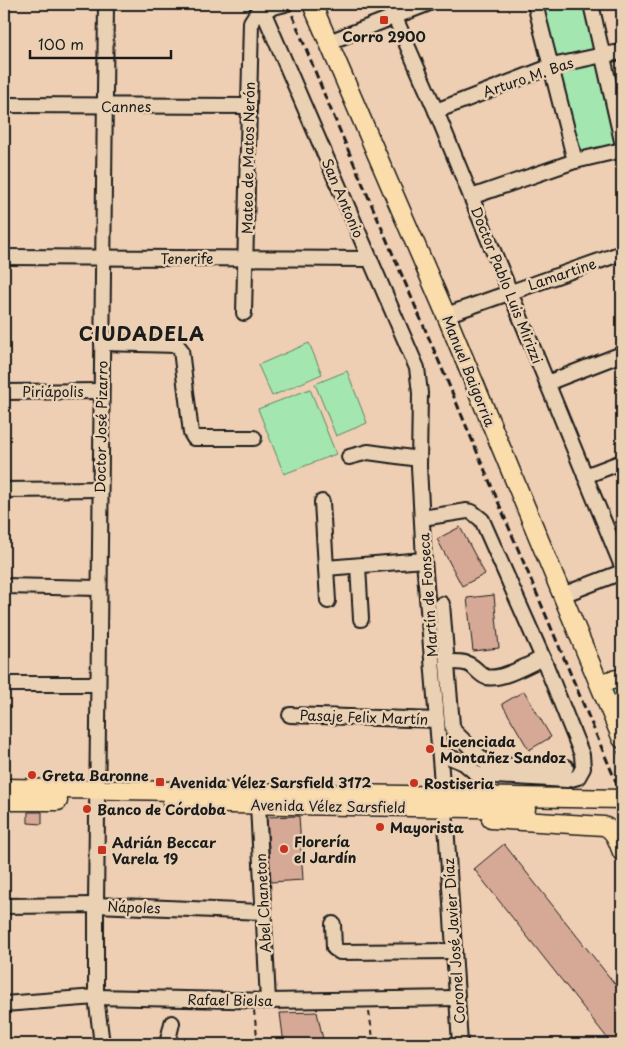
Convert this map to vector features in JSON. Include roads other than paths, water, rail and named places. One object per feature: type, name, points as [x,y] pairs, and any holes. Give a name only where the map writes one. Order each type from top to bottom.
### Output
[{"type":"main road","name":"Manuel Baigorria","points":[[312,4],[334,40],[609,681],[622,739]]},
{"type":"main road","name":"Manuel Baigorria","points":[[325,4],[334,40]]},
{"type":"main road","name":"Manuel Baigorria","points":[[451,314],[609,681],[622,716]]},
{"type":"main road","name":"Avenida Vélez Sarsfield","points":[[4,788],[97,796],[258,805],[444,802]]},
{"type":"main road","name":"Avenida Vélez Sarsfield","points":[[4,800],[97,796],[616,804]]},
{"type":"main road","points":[[444,802],[459,817],[604,826],[614,833],[622,852]]},
{"type":"street","name":"Doctor José Pizarro","points":[[102,1044],[96,997],[96,905],[106,4]]},
{"type":"street","points":[[261,6],[285,4]]},
{"type":"street","points":[[334,40],[392,10],[427,4]]},
{"type":"street","points":[[535,4],[576,161]]},
{"type":"street","points":[[591,4],[622,141]]},
{"type":"street","name":"Mateo de Matos Nerón","points":[[244,313],[251,22],[261,6]]},
{"type":"street","name":"San Antonio","points":[[261,6],[414,357],[420,379],[420,393]]},
{"type":"street","name":"Doctor Pablo Luis Mirizzi","points":[[392,10],[436,111],[622,566]]},
{"type":"street","name":"Arturo M. Bas","points":[[436,111],[552,66],[622,52]]},
{"type":"street","name":"Cannes","points":[[4,105],[249,106]]},
{"type":"street","points":[[471,197],[576,161],[622,150]]},
{"type":"street","name":"Lamartine","points":[[451,314],[622,253]]},
{"type":"street","name":"Tenerife","points":[[4,257],[370,259]]},
{"type":"street","points":[[102,343],[178,346],[181,350],[191,433],[194,438],[254,438]]},
{"type":"street","points":[[547,383],[622,354]]},
{"type":"street","name":"Piriápolis","points":[[4,392],[101,391]]},
{"type":"street","name":"Martín de Fonseca","points":[[420,393],[419,459],[424,560],[444,802]]},
{"type":"street","points":[[349,456],[368,452],[419,459]]},
{"type":"street","points":[[585,476],[622,462]]},
{"type":"street","points":[[4,490],[100,489]]},
{"type":"street","points":[[322,502],[328,601]]},
{"type":"street","points":[[422,518],[467,511],[472,512],[482,520],[543,658],[582,755],[583,768],[578,777],[567,780],[478,775],[464,763],[440,753]]},
{"type":"street","points":[[326,568],[424,560]]},
{"type":"street","points":[[358,566],[361,619]]},
{"type":"street","points":[[570,592],[622,572]]},
{"type":"street","points":[[4,586],[99,588]]},
{"type":"street","points":[[442,604],[452,725],[456,734],[482,761],[492,766],[566,767]]},
{"type":"street","points":[[447,662],[465,662],[484,676],[494,678],[543,658]]},
{"type":"street","points":[[4,684],[98,684]]},
{"type":"street","name":"Pasaje Felix Martín","points":[[290,715],[437,720]]},
{"type":"street","name":"Coronel José Javier Díaz","points":[[444,802],[460,1044]]},
{"type":"street","name":"Abel Chaneton","points":[[258,805],[268,1002]]},
{"type":"street","name":"Nápoles","points":[[4,906],[96,905],[264,912]]},
{"type":"street","points":[[333,924],[334,948],[340,952],[454,952]]},
{"type":"street","name":"Rafael Bielsa","points":[[4,1004],[96,997],[268,1002],[457,998]]},
{"type":"street","points":[[167,1044],[172,1023]]},
{"type":"railway","points":[[288,4],[325,96],[622,796]]},
{"type":"place","name":"Corro 2900","points":[[384,20]]},
{"type":"place","name":"Licenciada Montañez Sandoz","points":[[430,749]]},
{"type":"place","name":"Greta Baronne","points":[[32,775]]},
{"type":"place","name":"Avenida Vélez Sarsfield 3172","points":[[160,782]]},
{"type":"place","name":"Rostiseria","points":[[414,783]]},
{"type":"place","name":"Banco de Córdoba","points":[[87,809]]},
{"type":"place","name":"Mayorista","points":[[380,827]]},
{"type":"place","name":"Florería el Jardín","points":[[284,849]]},
{"type":"place","name":"Adrián Beccar Varela 19","points":[[102,850]]},
{"type":"district","name":"CIUDADELA","points":[[142,333]]}]
